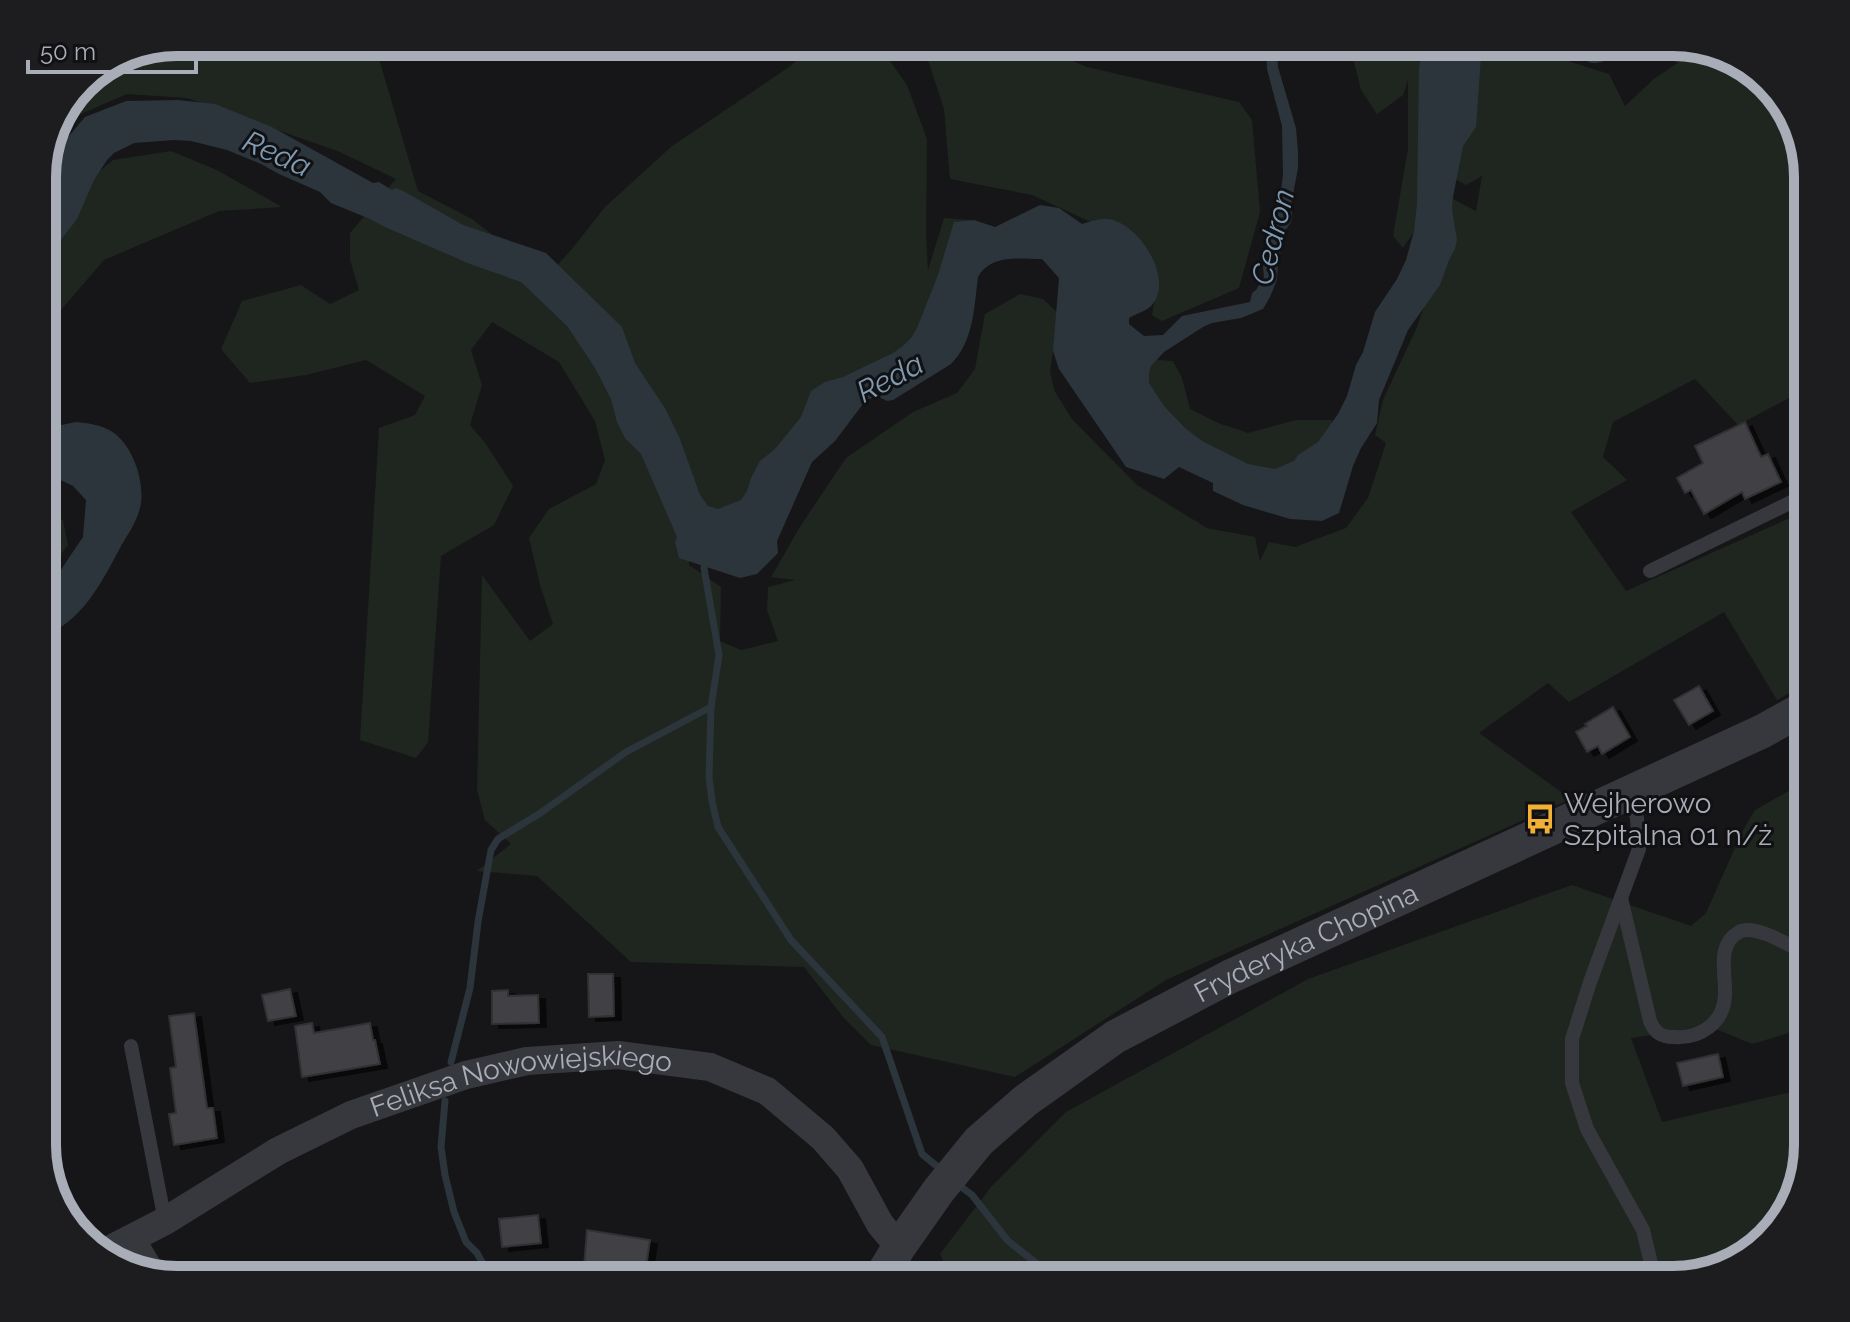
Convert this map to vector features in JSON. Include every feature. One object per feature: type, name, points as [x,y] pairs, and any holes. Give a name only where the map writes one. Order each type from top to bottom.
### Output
[{"type":"street","name":"Fryderyka Chopina","points":[[887,1266],[939,1190],[979,1141],[1025,1101],[1115,1037],[1229,977],[1630,793],[1794,714]]},
{"type":"street","name":"Feliksa Nowowiejskiego","points":[[113,1248],[165,1221],[278,1151],[351,1115],[466,1075],[512,1064],[618,1055],[710,1067],[767,1091],[823,1138],[850,1169],[880,1224],[899,1247]]},
{"type":"street","points":[[131,1239],[144,1262]]},
{"type":"lane","points":[[1650,571],[1794,501]]},
{"type":"lane","points":[[1630,793],[1637,818],[1639,849],[1572,1039],[1572,1083],[1587,1129],[1643,1230],[1652,1266]]},
{"type":"lane","points":[[1621,898],[1650,1021],[1653,1030],[1661,1035],[1693,1036],[1706,1031],[1715,1022],[1725,995],[1724,952],[1732,937],[1742,930],[1756,930],[1794,948]]},
{"type":"lane","points":[[131,1046],[165,1221]]},
{"type":"shaded area","points":[[378,56],[418,191],[472,219],[526,261],[549,274],[605,207],[672,146],[802,56],[886,56],[907,85],[927,139],[928,270],[944,218],[970,220],[945,307],[745,510],[689,529],[689,565],[721,587],[720,641],[741,650],[778,641],[767,610],[768,587],[795,580],[771,577],[846,458],[913,412],[957,393],[975,369],[985,314],[1020,294],[1043,299],[1059,314],[1050,371],[1054,390],[1072,419],[1137,485],[1207,528],[1255,537],[1260,561],[1269,542],[1295,547],[1346,528],[1368,498],[1386,443],[1375,435],[1383,400],[1417,327],[1445,245],[1453,199],[1476,211],[1482,176],[1466,185],[1455,179],[1477,56],[1561,56],[1609,74],[1625,106],[1655,78],[1687,57],[1712,62],[1727,68],[1759,91],[1782,123],[1792,153],[1794,395],[1738,425],[1695,379],[1613,422],[1603,457],[1627,480],[1571,512],[1626,591],[1794,516],[1794,690],[1777,700],[1724,612],[1569,702],[1548,683],[1479,733],[1571,799],[1166,980],[1015,1077],[871,1045],[843,1017],[804,967],[631,962],[537,876],[477,871],[511,844],[485,820],[477,790],[482,575],[530,641],[553,624],[529,538],[549,509],[596,484],[605,460],[595,421],[559,362],[492,322],[471,350],[482,385],[470,425],[513,486],[494,525],[441,556],[428,742],[416,758],[360,740],[379,428],[415,415],[425,396],[366,360],[306,375],[250,383],[221,349],[242,301],[301,285],[330,304],[359,290],[350,260],[350,233],[396,179],[340,152],[187,98],[127,94],[70,122],[91,91],[110,76],[153,58]]},
{"type":"shaded area","points":[[927,56],[1061,56],[1087,67],[1239,102],[1252,120],[1260,212],[1239,288],[1162,321],[1152,315],[1158,280],[1145,247],[1032,195],[950,179],[944,109]]},
{"type":"shaded area","points":[[1352,56],[1438,56],[1415,230],[1403,248],[1393,236],[1408,149],[1408,80],[1403,95],[1377,114],[1361,90]]},
{"type":"shaded area","points":[[171,151],[217,170],[282,207],[219,211],[104,260],[61,310],[56,312],[56,214],[82,186],[113,160]]},
{"type":"shaded area","points":[[1114,357],[1173,361],[1182,378],[1190,409],[1248,433],[1296,420],[1332,420],[1330,454],[1242,501]]},
{"type":"shaded area","points":[[56,518],[63,520],[68,545],[56,561]]},
{"type":"shaded area","points":[[1794,788],[1794,1028],[1789,1033],[1752,1044],[1711,1027],[1631,1038],[1662,1122],[1794,1091],[1794,1145],[1788,1184],[1769,1219],[1753,1236],[1727,1254],[1697,1264],[1673,1266],[946,1266],[940,1254],[991,1187],[1066,1112],[1308,979],[1572,885],[1691,926],[1706,913],[1755,810]]},
{"type":"water","points":[[1267,56],[1277,56],[1296,128],[1298,152],[1291,222],[1285,231],[1277,280],[1263,309],[1241,318],[1212,323],[1164,352],[1151,366],[1149,383],[1164,406],[1202,441],[1248,464],[1275,469],[1294,461],[1318,442],[1338,414],[1375,312],[1406,260],[1417,204],[1421,56],[1481,56],[1476,127],[1463,146],[1453,197],[1455,249],[1440,285],[1408,330],[1379,400],[1377,423],[1353,466],[1339,513],[1322,521],[1290,519],[1243,505],[1213,491],[1213,483],[1179,467],[1164,479],[1126,467],[1059,369],[1053,351],[1059,278],[1042,259],[1006,259],[990,264],[984,270],[978,277],[969,334],[959,355],[951,364],[893,400],[887,401],[877,396],[866,400],[835,441],[812,462],[777,541],[778,553],[757,574],[740,578],[679,558],[675,542],[677,537],[641,454],[625,438],[611,399],[595,368],[567,326],[521,282],[470,264],[331,203],[320,192],[261,164],[227,150],[191,141],[134,143],[114,153],[94,180],[77,219],[56,245],[56,169],[60,147],[85,117],[126,101],[178,100],[215,104],[272,127],[373,183],[379,182],[392,190],[396,188],[405,192],[463,225],[546,253],[622,327],[635,363],[665,408],[680,439],[700,495],[708,506],[718,509],[741,500],[760,461],[775,449],[801,417],[811,391],[893,353],[911,338],[938,275],[954,222],[974,220],[995,227],[1040,205],[1059,208],[1082,224],[1104,219],[1119,222],[1141,241],[1156,268],[1158,295],[1149,308],[1129,318],[1129,324],[1144,336],[1163,335],[1182,316],[1250,302],[1252,293],[1264,277],[1263,267],[1278,215],[1283,175],[1282,126]]},
{"type":"water","points":[[1583,56],[1614,56],[1596,63]]},
{"type":"water","points":[[76,422],[94,425],[119,437],[136,465],[141,498],[137,518],[107,573],[80,611],[56,630],[56,577],[83,537],[86,500],[73,486],[56,478],[56,426]]},
{"type":"building","points":[[1745,422],[1761,457],[1768,454],[1781,482],[1745,499],[1742,492],[1704,514],[1691,490],[1685,493],[1677,478],[1703,463],[1695,446]]},
{"type":"building","points":[[1699,686],[1713,711],[1689,725],[1674,700]]},
{"type":"building","points":[[1613,707],[1630,737],[1602,754],[1598,746],[1587,752],[1576,732]]},
{"type":"building","points":[[588,974],[613,974],[614,1016],[589,1017]]},
{"type":"building","points":[[290,989],[296,1016],[268,1021],[262,995]]},
{"type":"building","points":[[508,990],[508,996],[538,995],[539,1023],[492,1024],[492,991]]},
{"type":"building","points":[[194,1013],[207,1108],[213,1108],[217,1138],[174,1145],[169,1114],[176,1113],[170,1068],[176,1067],[169,1016]]},
{"type":"building","points":[[312,1023],[314,1033],[370,1023],[380,1064],[302,1077],[295,1026]]},
{"type":"building","points":[[1718,1054],[1723,1077],[1683,1086],[1677,1063]]},
{"type":"building","points":[[538,1215],[541,1243],[502,1247],[499,1219]]},
{"type":"building","points":[[587,1230],[650,1240],[646,1266],[584,1266]]},
{"type":"waterway","points":[[705,562],[719,655],[711,707],[709,777],[718,827],[791,940],[882,1037],[922,1154],[944,1172]]},
{"type":"waterway","points":[[451,1062],[470,988],[491,850],[498,839],[626,752],[711,707]]},
{"type":"waterway","points":[[445,1101],[441,1147],[445,1175],[454,1212],[466,1242],[484,1266]]},
{"type":"waterway","points":[[956,1183],[972,1195],[1008,1241],[1040,1266]]},
{"type":"place","name":"Wejherowo Szpitalna 01 n/ż","points":[[1540,819]]},
{"type":"water label","name":"Reda","points":[[277,154]]},
{"type":"water label","name":"Cedron","points":[[1273,237]]},
{"type":"water label","name":"Reda","points":[[890,378]]}]
